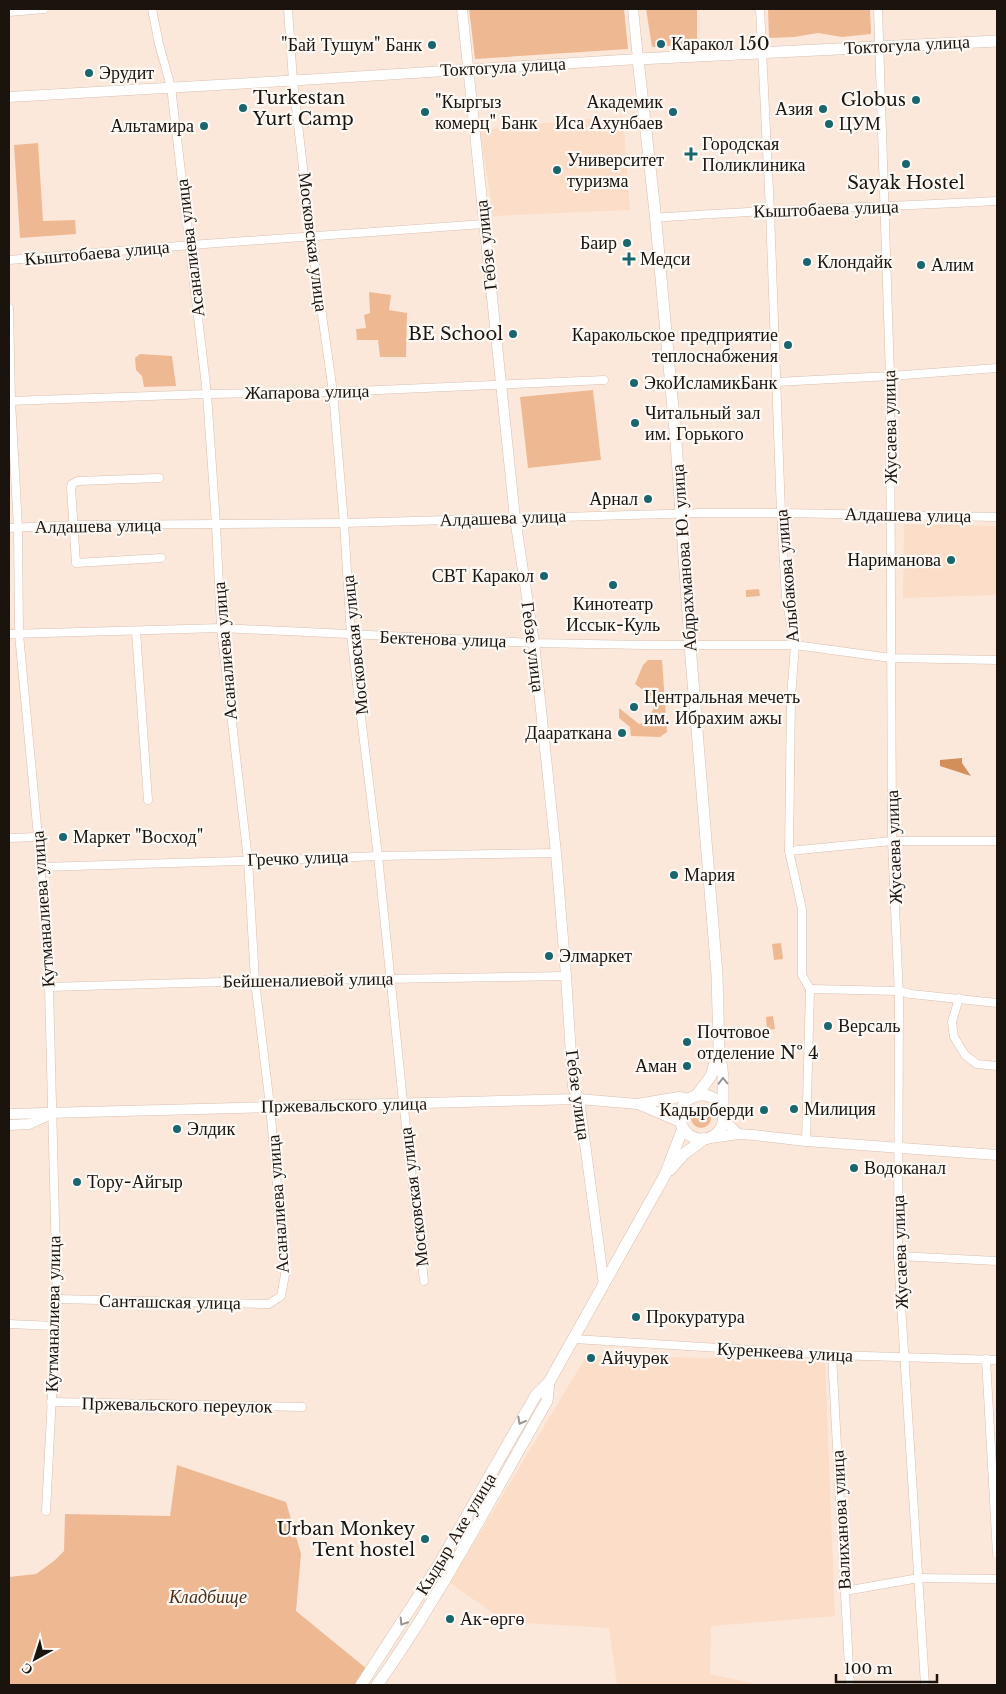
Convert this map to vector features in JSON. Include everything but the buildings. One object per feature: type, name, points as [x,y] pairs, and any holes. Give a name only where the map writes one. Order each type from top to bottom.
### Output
[{"type":"highway","name":"Токтогула улица","points":[[638,59],[997,41]]},
{"type":"highway","name":"Абдрахманова Ю. улица","points":[[638,59],[656,218],[681,514],[717,975],[719,1048],[723,1076],[723,1116]]},
{"type":"highway","name":"Абдрахманова Ю. улица","points":[[693,1098],[711,1076],[719,1048]]},
{"type":"highway","points":[[703,1096],[714,1100],[721,1108],[723,1116],[719,1130],[707,1138],[692,1137],[681,1125],[682,1109],[693,1098],[703,1096]]},
{"type":"highway","name":"Кыдыр Аке улица","points":[[361,1685],[438,1566],[536,1395],[549,1382],[574,1339],[665,1175],[681,1125]]},
{"type":"highway","name":"Кыдыр Аке улица","points":[[665,1175],[684,1154],[707,1138]]},
{"type":"highway","name":"Кыдыр Аке улица","points":[[380,1682],[448,1573],[547,1401],[549,1382]]},
{"type":"highway","points":[[438,1566],[448,1573]]},
{"type":"highway","points":[[381,1656],[393,1663]]},
{"type":"highway","points":[[371,1671],[380,1682]]},
{"type":"main road","name":"Гебзе улица","points":[[462,9],[515,518],[534,642],[556,853],[573,1087],[579,1099],[604,1285]]},
{"type":"main road","name":"Абдрахманова Ю. улица","points":[[633,9],[638,59]]},
{"type":"main road","name":"Токтогула улица","points":[[9,96],[292,81],[638,59]]},
{"type":"main road","name":"Пржевальского улица","points":[[9,1114],[579,1099],[637,1104],[679,1097],[693,1098]]},
{"type":"main road","name":"Пржевальского улица","points":[[637,1104],[681,1125]]},
{"type":"main road","name":"Пржевальского улица","points":[[9,1125],[29,1124],[52,1113]]},
{"type":"main road","points":[[723,1116],[738,1134]]},
{"type":"main road","points":[[707,1138],[738,1134],[997,1156]]},
{"type":"street","points":[[9,12],[44,9]]},
{"type":"street","name":"Асаналиева улица","points":[[152,9],[171,87],[207,394],[221,628],[248,860],[254,981],[270,1106],[285,1275],[281,1296]]},
{"type":"street","name":"Московская улица","points":[[288,9],[292,81],[311,237],[333,392],[351,635],[378,856],[424,1281]]},
{"type":"street","name":"Алыбакова улица","points":[[760,9],[770,211],[781,513],[786,598],[795,645],[791,697],[789,851],[802,909],[802,975],[810,989],[806,1141]]},
{"type":"street","name":"Жусаева улица","points":[[878,9],[890,376],[892,842],[899,991],[898,1256],[925,1685]]},
{"type":"street","name":"Кыштобаева улица","points":[[656,218],[997,201]]},
{"type":"street","name":"Кыштобаева улица","points":[[9,260],[484,224]]},
{"type":"street","name":"Кутманалиева улица","points":[[9,308],[10,401],[18,528],[19,634],[41,866],[49,987],[57,1299],[46,1511]]},
{"type":"street","points":[[776,382],[997,368]]},
{"type":"street","name":"Жапарова улица","points":[[10,401],[207,394],[333,392],[604,380]]},
{"type":"street","points":[[159,478],[74,482],[71,488],[76,563],[160,558]]},
{"type":"street","name":"Алдашева улица","points":[[9,528],[74,525],[344,523],[681,514],[781,513],[997,517]]},
{"type":"street","name":"Бектенова улица","points":[[9,634],[221,628],[534,642],[795,645],[892,658],[997,660]]},
{"type":"street","points":[[136,631],[148,800]]},
{"type":"street","points":[[9,838],[38,837]]},
{"type":"street","points":[[789,851],[892,842],[997,841]]},
{"type":"street","name":"Гречко улица","points":[[41,866],[556,853]]},
{"type":"street","name":"Бейшеналиевой улица","points":[[49,987],[254,981],[566,976]]},
{"type":"street","points":[[810,989],[899,991],[911,994],[997,1003]]},
{"type":"street","points":[[958,998],[952,1022],[954,1037],[965,1055],[977,1064],[997,1066]]},
{"type":"street","points":[[898,1256],[997,1261]]},
{"type":"street","name":"Санташская улица","points":[[57,1299],[270,1304],[281,1296]]},
{"type":"street","points":[[9,1324],[55,1326]]},
{"type":"street","name":"Куренкеева улица","points":[[574,1339],[832,1355],[997,1360]]},
{"type":"street","name":"Валиханова улица","points":[[832,1355],[850,1685]]},
{"type":"street","points":[[986,1359],[997,1554]]},
{"type":"street","name":"Пржевальского переулок","points":[[51,1402],[302,1407]]},
{"type":"street","points":[[845,1591],[919,1578],[997,1579]]},
{"type":"shaded area","name":"Университет туризма","points":[[623,116],[630,210],[493,216],[480,129]]},
{"type":"shaded area","name":"Нариманова","points":[[904,524],[997,526],[997,595],[903,598]]},
{"type":"shaded area","points":[[962,758],[962,763],[971,776],[940,766],[940,760]]},
{"type":"shaded area","points":[[587,1355],[825,1361],[835,1616],[711,1626],[710,1674],[761,1685],[617,1685],[609,1628],[506,1622],[450,1583]]},
{"type":"green space","points":[[469,9],[624,9],[628,49],[475,59]]},
{"type":"green space","points":[[646,9],[697,9],[697,44],[652,47]]},
{"type":"green space","points":[[768,9],[870,9],[871,34],[842,37],[818,33],[794,37],[769,38]]},
{"type":"green space","points":[[38,143],[43,221],[75,220],[76,234],[20,238],[14,145]]},
{"type":"green space","points":[[369,292],[391,295],[389,310],[407,313],[406,357],[380,357],[378,340],[357,340],[356,329],[366,328],[364,315],[370,313]]},
{"type":"green space","points":[[140,354],[172,356],[176,386],[144,387],[142,376],[136,370],[135,358]]},
{"type":"green space","points":[[593,390],[601,460],[528,468],[520,397]]},
{"type":"green space","points":[[759,589],[760,596],[746,597],[746,590]]},
{"type":"green space","points":[[648,660],[662,660],[667,732],[660,737],[631,736],[630,727],[619,718],[619,708],[639,724],[643,723],[653,710],[655,699],[635,684],[643,665]]},
{"type":"green space","points":[[781,943],[783,959],[774,960],[772,944]]},
{"type":"green space","points":[[773,1016],[775,1029],[767,1030],[766,1017]]},
{"type":"green space","points":[[701,1108],[708,1111],[711,1118],[708,1125],[701,1128],[694,1125],[691,1118],[694,1111]]},
{"type":"green space","name":"Кладбище","points":[[177,1465],[286,1502],[301,1554],[296,1611],[367,1669],[356,1685],[9,1685],[9,1577],[36,1574],[64,1551],[65,1514],[170,1516]]},
{"type":"place","name":"Каракол 150","points":[[661,44]]},
{"type":"place","name":"\"Бай Тушум\" Банк","points":[[432,45]]},
{"type":"place","name":"Эрудит","points":[[89,73]]},
{"type":"place","name":"Globus","points":[[916,100]]},
{"type":"place","name":"Turkestan Yurt Camp","points":[[243,108]]},
{"type":"place","name":"Азия","points":[[823,109]]},
{"type":"place","name":"\"Кыргыз комерц\" Банк","points":[[425,112]]},
{"type":"place","name":"Академик Иса Ахунбаев","points":[[673,112]]},
{"type":"place","name":"ЦУМ","points":[[829,124]]},
{"type":"place","name":"Альтамира","points":[[204,126]]},
{"type":"place","name":"Городская Поликлиника","points":[[691,154]]},
{"type":"place","name":"Sayak Hostel","points":[[906,164]]},
{"type":"place","name":"Университет туризма","points":[[557,170]]},
{"type":"place","name":"Баир","points":[[627,243]]},
{"type":"place","name":"Медси","points":[[629,259]]},
{"type":"place","name":"Клондайк","points":[[807,262]]},
{"type":"place","name":"Алим","points":[[921,265]]},
{"type":"place","name":"BE School","points":[[513,334]]},
{"type":"place","name":"Каракольское предприятие теплоснабжения","points":[[788,345]]},
{"type":"place","name":"ЭкоИсламикБанк","points":[[634,383]]},
{"type":"place","name":"Читальный зал им. Горького","points":[[635,423]]},
{"type":"place","name":"Арнал","points":[[648,499]]},
{"type":"place","name":"Нариманова","points":[[951,560]]},
{"type":"place","name":"СВТ Каракол","points":[[544,576]]},
{"type":"place","name":"Кинотеатр Иссык-Куль","points":[[613,585]]},
{"type":"place","name":"Центральная мечеть им. Ибрахим ажы","points":[[634,707]]},
{"type":"place","name":"Даараткана","points":[[622,733]]},
{"type":"place","name":"Маркет \"Восход\"","points":[[63,837]]},
{"type":"place","name":"Мария","points":[[674,875]]},
{"type":"place","name":"Элмаркет","points":[[549,956]]},
{"type":"place","name":"Версаль","points":[[828,1026]]},
{"type":"place","name":"Почтовое отделение № 4","points":[[687,1042]]},
{"type":"place","name":"Аман","points":[[687,1066]]},
{"type":"place","name":"Милиция","points":[[794,1109]]},
{"type":"place","name":"Кадырберди","points":[[764,1110]]},
{"type":"place","name":"Элдик","points":[[177,1129]]},
{"type":"place","name":"Водоканал","points":[[854,1168]]},
{"type":"place","name":"Тору-Айгыр","points":[[77,1182]]},
{"type":"place","name":"Прокуратура","points":[[636,1317]]},
{"type":"place","name":"Айчурөк","points":[[591,1358]]},
{"type":"place","name":"Urban Monkey Tent hostel","points":[[425,1539]]},
{"type":"place","name":"Ак-өргө","points":[[450,1619]]}]
